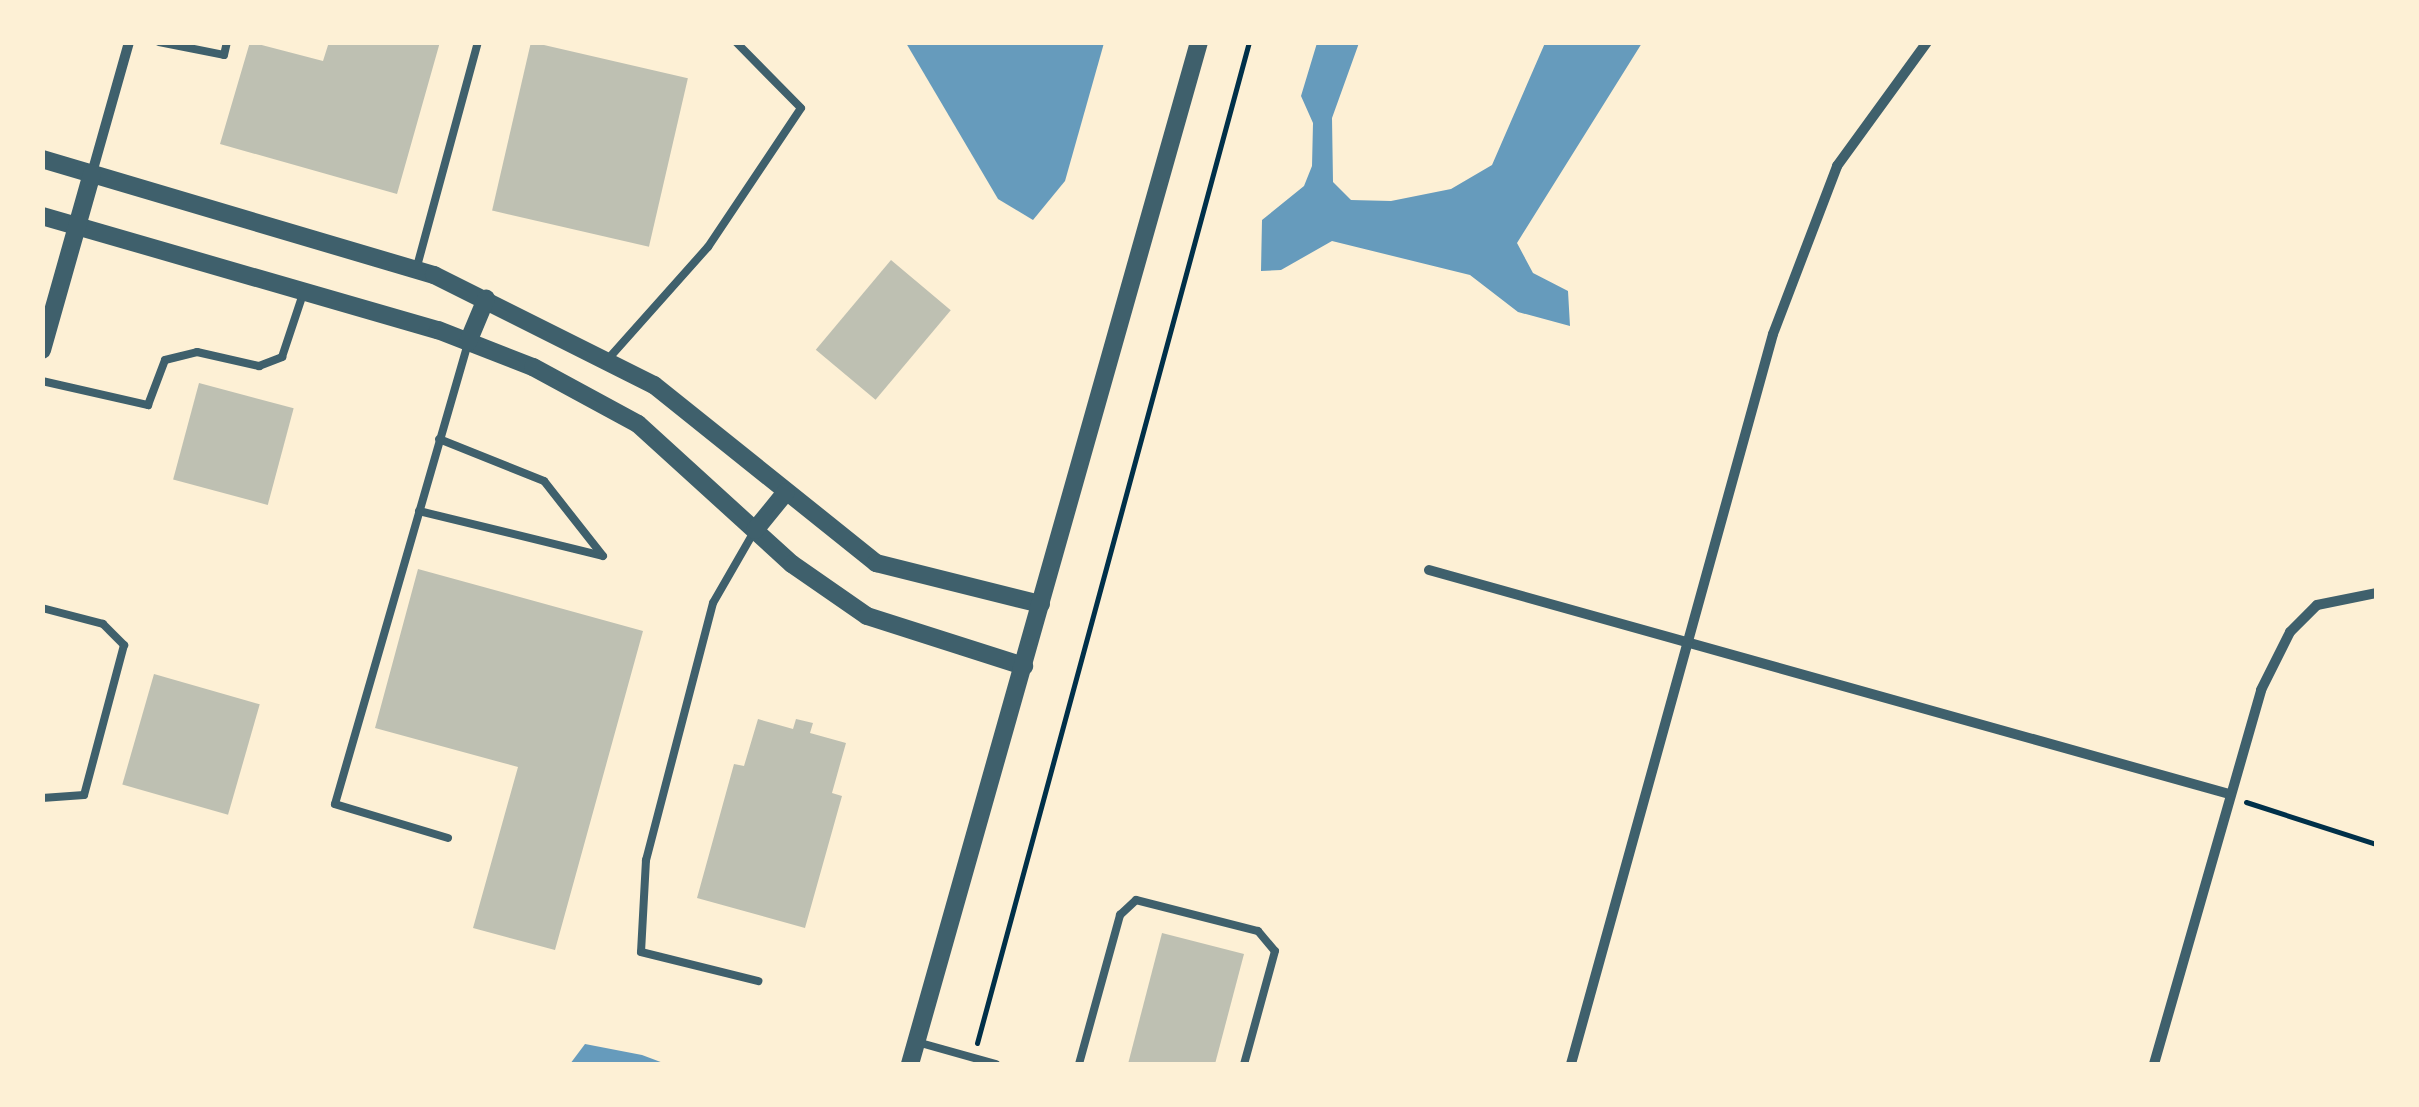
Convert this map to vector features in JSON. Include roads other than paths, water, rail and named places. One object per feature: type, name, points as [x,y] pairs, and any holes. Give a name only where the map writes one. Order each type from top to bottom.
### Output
[{"type":"street","points":[[42,350],[129,42]]},
{"type":"street","points":[[910,1064],[1199,42]]},
{"type":"street","points":[[1571,1064],[1773,334],[1837,166],[1927,42]]},
{"type":"street","points":[[42,159],[416,270],[486,299],[609,358],[876,563],[1041,604]]},
{"type":"street","points":[[42,216],[468,342],[638,424],[755,530],[867,616],[1024,666]]},
{"type":"street","points":[[468,342],[486,299]]},
{"type":"street","points":[[755,530],[786,492]]},
{"type":"street","points":[[1429,570],[2229,794]]},
{"type":"street","points":[[2154,1064],[2261,690],[2290,632],[2318,605],[2376,593]]},
{"type":"lane","points":[[159,42],[224,55],[227,42]]},
{"type":"lane","points":[[416,270],[478,42]]},
{"type":"lane","points":[[609,358],[708,247],[801,108],[736,42]]},
{"type":"lane","points":[[42,381],[148,405],[165,360],[197,352],[259,366],[282,357],[303,294]]},
{"type":"lane","points":[[448,838],[334,804],[468,342]]},
{"type":"lane","points":[[419,510],[603,556],[544,481],[439,440]]},
{"type":"lane","points":[[755,530],[713,603],[646,860],[641,952],[758,981]]},
{"type":"lane","points":[[42,608],[104,624],[124,644],[84,795],[42,798]]},
{"type":"lane","points":[[1079,1064],[1120,915],[1136,900],[1258,931],[1275,951],[1244,1064]]},
{"type":"lane","points":[[917,1042],[996,1064]]},
{"type":"water","points":[[906,43],[1104,43],[1065,181],[1033,220],[998,199]]},
{"type":"water","points":[[1317,43],[1359,43],[1332,118],[1333,182],[1351,200],[1391,201],[1451,189],[1492,165],[1545,43],[1642,43],[1517,243],[1533,273],[1568,291],[1570,326],[1518,312],[1470,275],[1332,241],[1281,270],[1261,271],[1262,220],[1304,186],[1312,166],[1313,123],[1301,96]]},
{"type":"water","points":[[585,1044],[642,1055],[666,1064],[570,1064]]}]
